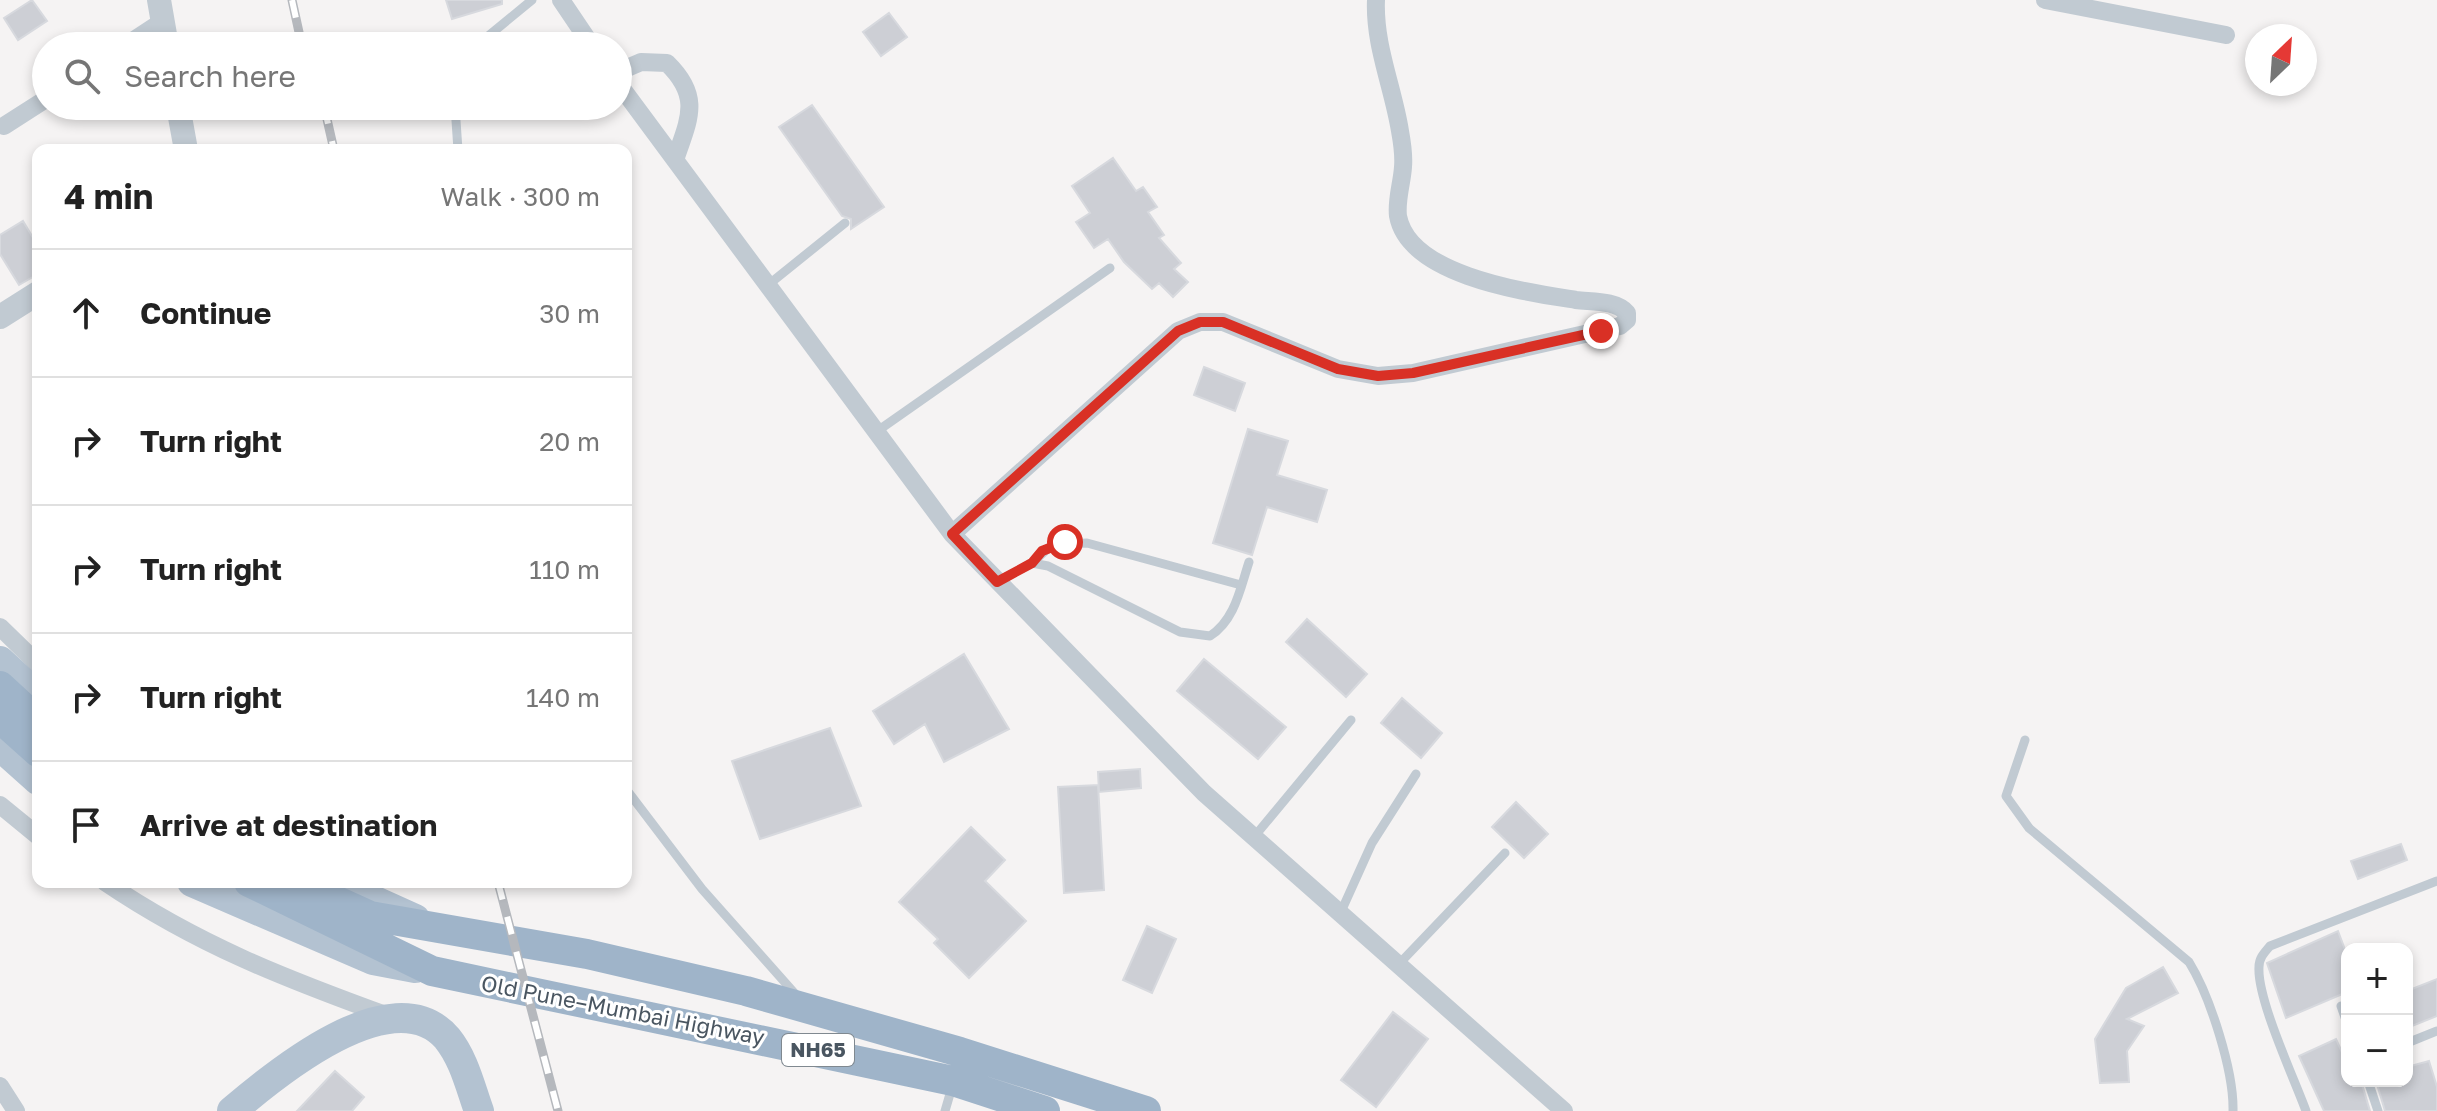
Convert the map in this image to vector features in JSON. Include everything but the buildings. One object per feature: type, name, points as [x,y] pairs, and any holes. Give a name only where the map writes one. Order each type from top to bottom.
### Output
[{"type":"highway","points":[[0,686],[32,715]]},
{"type":"highway","points":[[0,718],[32,747]]},
{"type":"highway","name":"NH65","points":[[265,888],[366,927],[426,924]]},
{"type":"highway","name":"NH65","points":[[304,888],[432,971]]},
{"type":"highway","name":"Old Pune–Mumbai Highway","points":[[426,924],[587,954],[746,991],[809,1010],[956,1067],[1045,1111]]},
{"type":"highway","name":"Old Pune–Mumbai Highway","points":[[432,971],[588,1003],[956,1067],[1146,1111]]},
{"type":"main road","points":[[0,661],[32,690]]},
{"type":"main road","points":[[0,746],[32,775]]},
{"type":"main road","points":[[206,888],[373,960],[432,971]]},
{"type":"main road","points":[[346,888],[426,924]]},
{"type":"main road","points":[[232,1111],[298,1056],[369,1024],[396,1018],[420,1023],[444,1035],[460,1057],[479,1111]]},
{"type":"street","points":[[561,0],[583,32]]},
{"type":"street","points":[[952,534],[1178,331],[1200,322],[1223,322],[1338,369],[1378,376],[1413,373],[1513,352],[1620,326],[1627,320],[1627,313],[1614,305],[1563,297],[1463,274],[1437,263],[1406,237],[1398,215],[1404,165],[1400,129],[1375,21],[1376,0]]},
{"type":"street","points":[[2045,0],[2226,35]]},
{"type":"street","points":[[139,32],[161,11]]},
{"type":"street","points":[[161,11],[165,32]]},
{"type":"street","points":[[632,66],[641,62],[667,63],[682,78],[691,99],[675,160]]},
{"type":"street","points":[[632,102],[952,534],[1114,704],[1254,837],[1564,1111]]},
{"type":"street","points":[[4,126],[32,108]]},
{"type":"street","points":[[181,120],[185,144]]},
{"type":"street","points":[[0,317],[32,297]]},
{"type":"street","points":[[0,627],[32,658]]},
{"type":"street","points":[[0,805],[32,831]]},
{"type":"street","points":[[114,888],[161,920],[246,963],[396,1018]]},
{"type":"street","points":[[0,1086],[16,1111]]},
{"type":"lane","points":[[493,32],[532,0]]},
{"type":"lane","points":[[456,120],[458,144]]},
{"type":"lane","points":[[768,285],[845,223]]},
{"type":"lane","points":[[876,432],[1110,268]]},
{"type":"lane","points":[[997,582],[1032,563],[1052,545],[1087,543],[1241,585]]},
{"type":"lane","points":[[1032,563],[1048,566],[1168,626],[1198,637],[1210,636],[1223,628],[1249,562]]},
{"type":"lane","points":[[1254,837],[1351,720]]},
{"type":"lane","points":[[2025,740],[2006,796],[2029,828],[2189,962],[2204,986],[2214,1017],[2233,1111]]},
{"type":"lane","points":[[1340,914],[1372,843],[1416,774]]},
{"type":"lane","points":[[632,797],[702,889],[809,1010]]},
{"type":"lane","points":[[1398,965],[1505,853]]},
{"type":"lane","points":[[2306,1111],[2263,994],[2258,970],[2261,957],[2270,946],[2437,881]]},
{"type":"lane","points":[[2413,1041],[2437,1031]]},
{"type":"lane","points":[[945,1111],[956,1067]]},
{"type":"lane","points":[[2370,1087],[2378,1111]]},
{"type":"railway","points":[[292,0],[299,32]]},
{"type":"railway","points":[[327,120],[333,144]]},
{"type":"railway","points":[[500,888],[558,1111]]},
{"type":"route","points":[[1065,542],[1052,545],[1032,563],[997,582],[952,534],[1178,331],[1200,322],[1223,322],[1338,369],[1378,376],[1413,373],[1601,331]]}]
